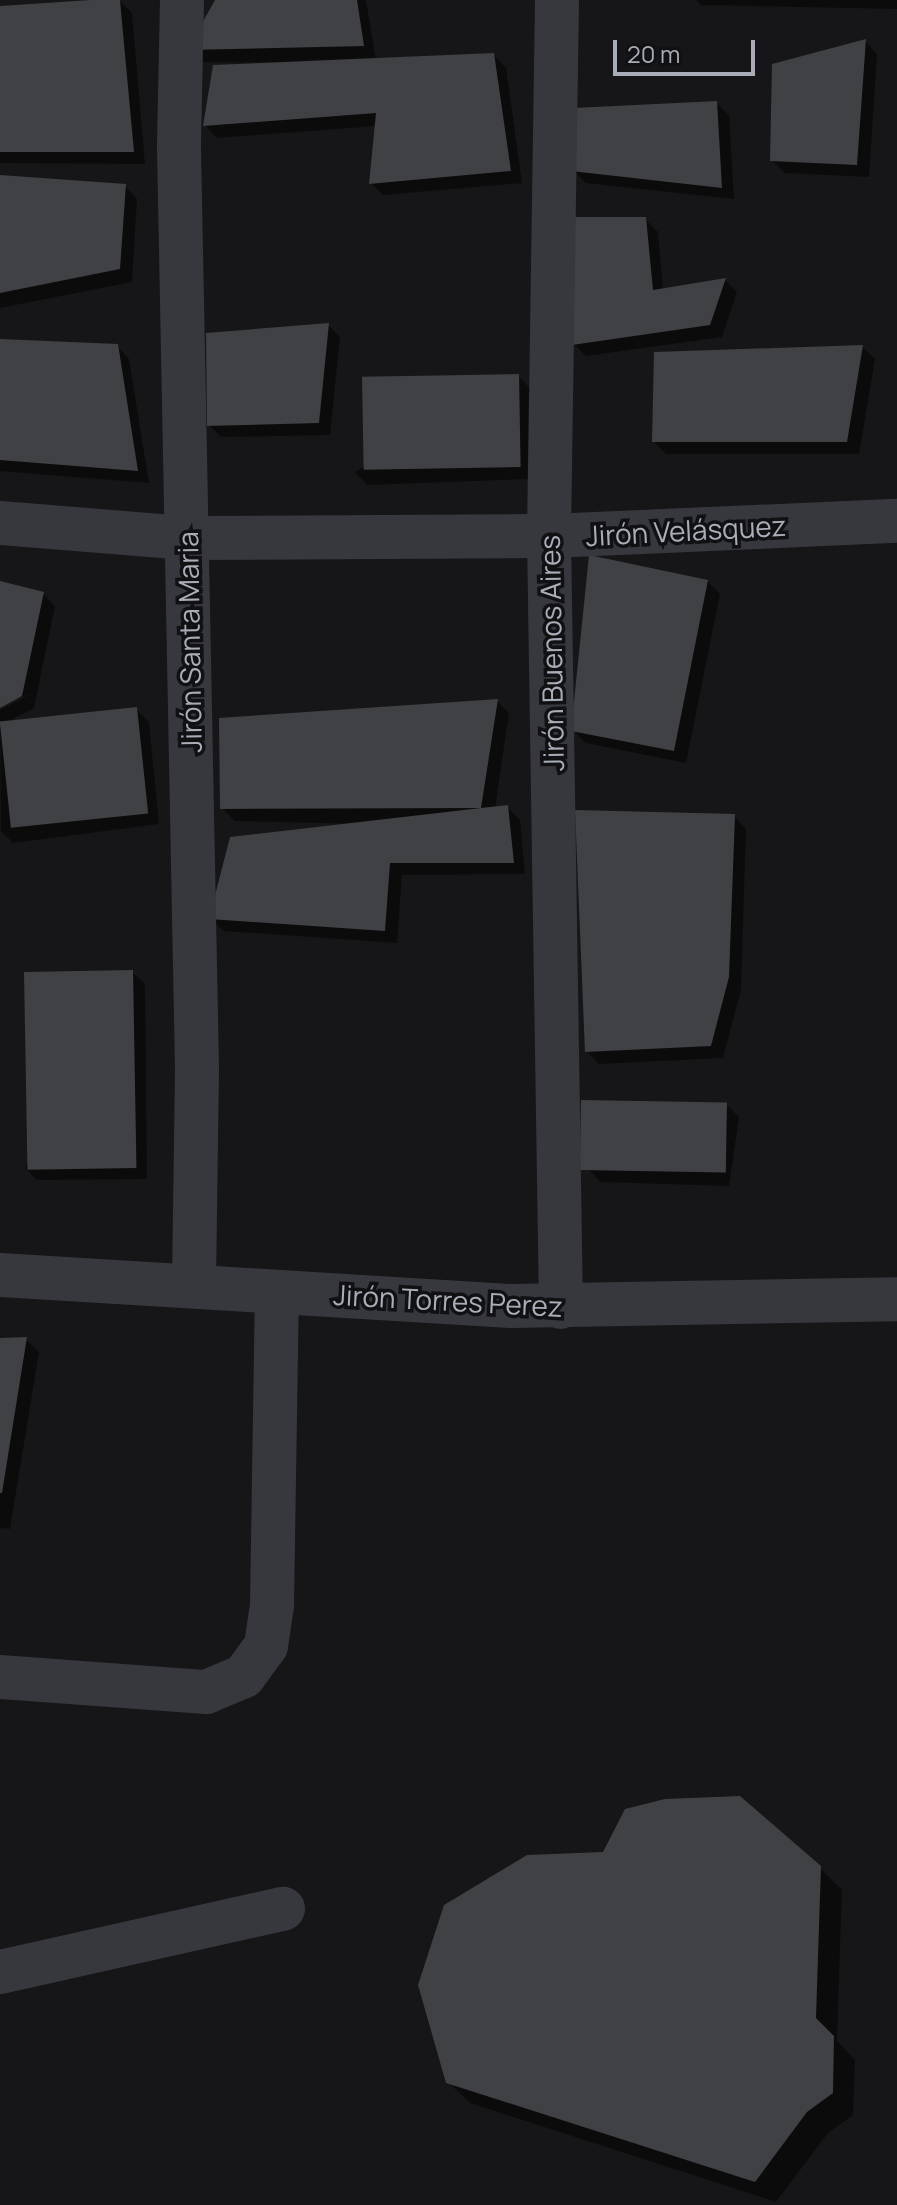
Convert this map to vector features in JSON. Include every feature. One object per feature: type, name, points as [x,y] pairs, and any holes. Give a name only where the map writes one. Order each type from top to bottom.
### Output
[{"type":"street","name":"Jirón Santa Maria","points":[[182,0],[179,148],[197,1069],[194,1284]]},
{"type":"street","name":"Jirón Buenos Aires","points":[[557,0],[549,536],[561,1307]]},
{"type":"street","name":"Jirón Velásquez","points":[[0,523],[187,538],[549,536],[897,521]]},
{"type":"street","name":"Jirón Torres Perez","points":[[0,1275],[561,1307],[897,1299]]},
{"type":"street","points":[[0,1677],[206,1692],[244,1676],[266,1646],[272,1605],[277,1292]]},
{"type":"street","points":[[0,1972],[283,1909]]},
{"type":"building","points":[[120,0],[134,152],[0,152],[0,6]]},
{"type":"building","points":[[215,0],[357,0],[364,46],[187,50]]},
{"type":"building","points":[[866,39],[857,165],[770,161],[772,64]]},
{"type":"building","points":[[494,53],[511,171],[369,184],[376,113],[203,126],[213,65]]},
{"type":"building","points":[[717,101],[722,188],[571,171],[574,108]]},
{"type":"building","points":[[0,175],[126,184],[120,269],[0,293]]},
{"type":"building","points":[[568,217],[646,217],[653,290],[726,278],[710,325],[572,345]]},
{"type":"building","points":[[329,323],[319,423],[207,426],[206,333]]},
{"type":"building","points":[[0,339],[118,344],[138,471],[0,460]]},
{"type":"building","points":[[863,345],[847,442],[652,442],[654,352]]},
{"type":"building","points":[[519,374],[521,467],[364,470],[362,377]]},
{"type":"building","points":[[589,555],[708,580],[674,751],[571,731]]},
{"type":"building","points":[[0,581],[44,592],[22,696],[0,708]]},
{"type":"building","points":[[498,699],[481,808],[220,809],[219,718]]},
{"type":"building","points":[[137,707],[148,813],[11,828],[0,721]]},
{"type":"building","points":[[508,805],[514,863],[390,863],[385,931],[209,919],[230,837]]},
{"type":"building","points":[[575,810],[735,814],[729,977],[711,1046],[585,1052]]},
{"type":"building","points":[[133,970],[136,1168],[27,1170],[24,972]]},
{"type":"building","points":[[581,1100],[727,1103],[726,1173],[580,1170]]},
{"type":"building","points":[[27,1337],[2,1493],[0,1493],[0,1338]]},
{"type":"building","points":[[740,1796],[821,1866],[816,2018],[834,2036],[833,2093],[807,2112],[755,2182],[446,2083],[418,1985],[444,1905],[527,1855],[603,1852],[625,1809],[665,1799]]}]
